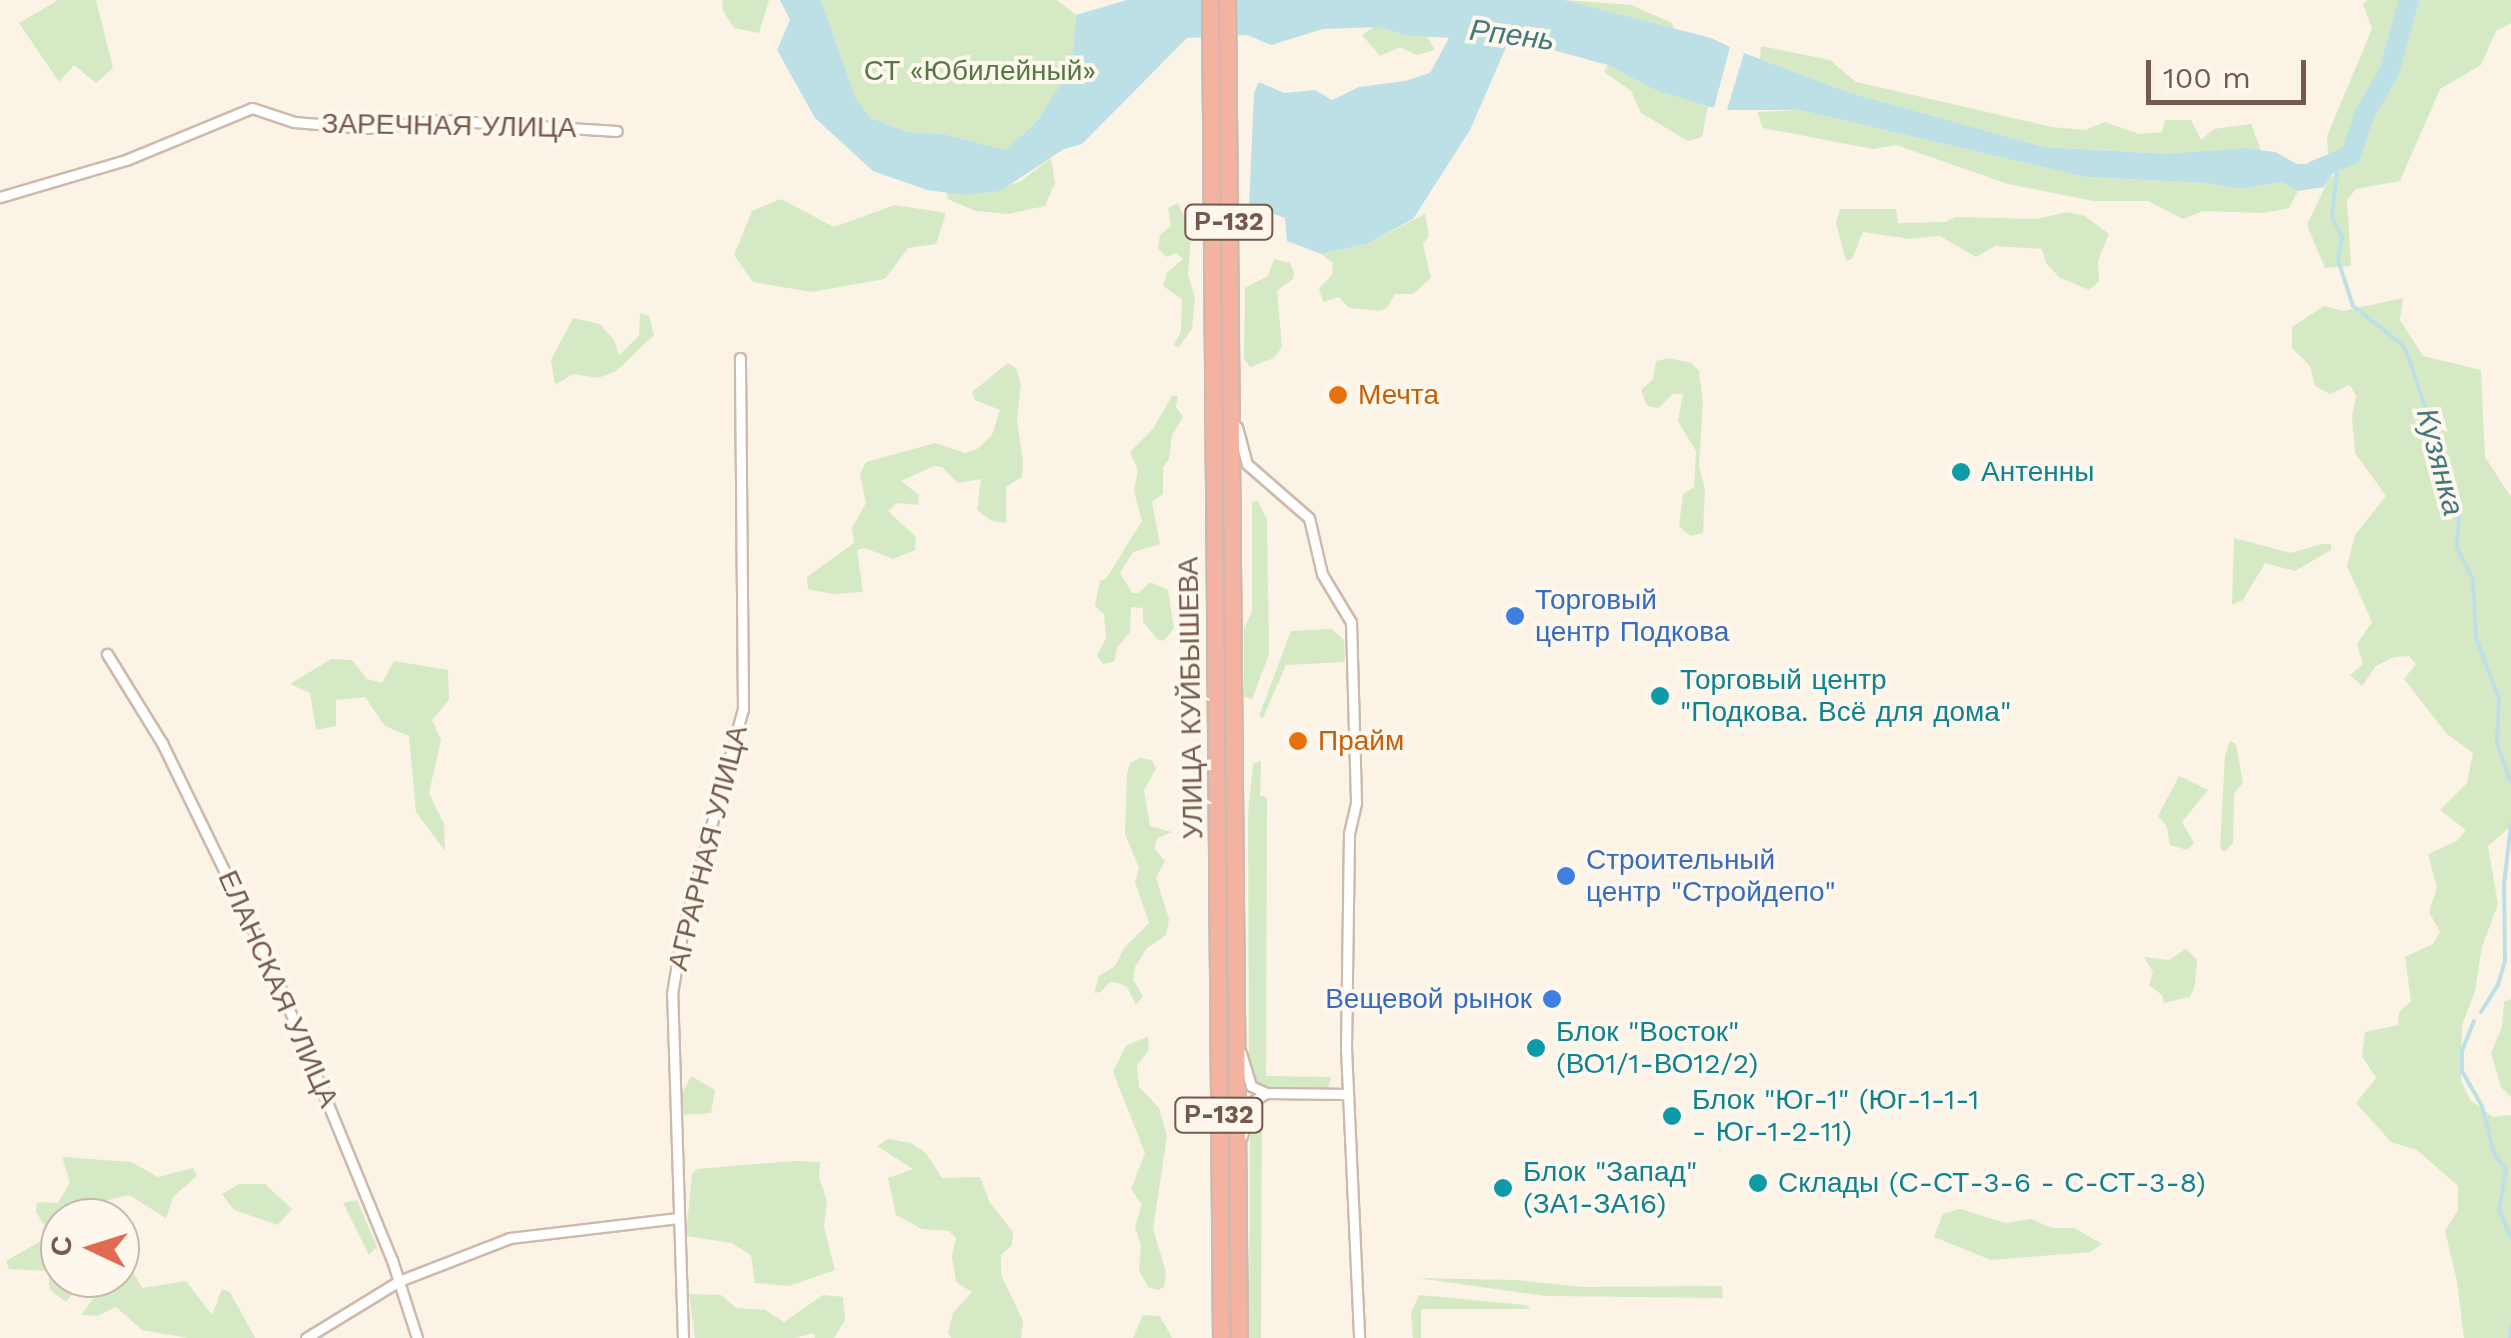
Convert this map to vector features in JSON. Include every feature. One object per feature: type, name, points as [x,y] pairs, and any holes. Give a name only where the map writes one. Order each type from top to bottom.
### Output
[{"type":"highway","name":"Р-132","points":[[1210,0],[1218,58]]},
{"type":"highway","name":"Р-132","points":[[1218,58],[1226,0]]},
{"type":"highway","name":"УЛИЦА КУЙБЫШЕВА","points":[[1218,58],[1232,386],[1238,1338]]},
{"type":"highway","name":"УЛИЦА КУЙБЫШЕВА","points":[[1218,58],[1221,1338]]},
{"type":"street","name":"ЗАРЕЧНАЯ УЛИЦА","points":[[0,197],[126,160],[252,108],[294,122],[368,128],[442,120],[616,132]]},
{"type":"street","name":"АГРАРНАЯ УЛИЦА","points":[[683,1338],[672,994],[682,933],[743,709],[740,358]]},
{"type":"street","points":[[1232,386],[1247,464],[1310,518],[1322,574],[1351,622],[1356,803],[1349,834],[1346,991],[1359,1338]]},
{"type":"street","name":"ЕЛАНСКАЯ УЛИЦА","points":[[107,654],[162,743],[256,933],[399,1281],[418,1338]]},
{"type":"street","points":[[1236,1012],[1251,1086],[1266,1093],[1348,1094]]},
{"type":"street","points":[[1237,1166],[1250,1103],[1266,1093]]},
{"type":"street","points":[[306,1338],[399,1281],[510,1238],[678,1218]]},
{"type":"green space","points":[[58,0],[96,0],[113,68],[96,83],[74,65],[59,82],[19,23]]},
{"type":"green space","points":[[722,0],[769,0],[759,33],[734,28],[723,11]]},
{"type":"green space","name":"СТ «Юбилейный»","points":[[821,0],[1057,0],[1076,15],[1073,52],[1063,80],[1037,121],[1006,150],[944,134],[908,132],[871,118],[856,99]]},
{"type":"green space","points":[[1564,0],[1631,5],[1672,23],[1675,32]]},
{"type":"green space","points":[[2368,0],[2511,0],[2511,23],[2496,31],[2481,65],[2440,89],[2400,181],[2356,189],[2347,200],[2351,266],[2325,268],[2307,225],[2329,178],[2347,166],[2328,153],[2327,136],[2372,29],[2363,4]]},
{"type":"green space","points":[[1375,26],[1404,35],[1426,34],[1435,50],[1417,55],[1400,47],[1380,56],[1362,35]]},
{"type":"green space","points":[[1761,46],[1830,60],[1856,82],[2052,127],[2085,130],[2105,122],[2139,134],[2162,132],[2165,120],[2191,120],[2201,140],[2214,129],[2251,124],[2261,150],[2170,154],[2044,147],[1848,92],[1760,59]]},
{"type":"green space","points":[[1608,65],[1657,91],[1708,106],[1702,137],[1688,141],[1641,113],[1631,91],[1604,72]]},
{"type":"green space","points":[[1799,110],[2085,177],[2205,183],[2241,189],[2283,182],[2298,191],[2289,208],[2263,213],[2203,211],[2183,219],[2148,201],[2093,201],[2008,184],[1896,145],[1873,149],[1763,128],[1757,112]]},
{"type":"green space","points":[[1051,158],[1055,183],[1045,206],[1008,214],[975,211],[948,199],[946,192],[965,195],[1020,182]]},
{"type":"green space","points":[[781,199],[834,227],[895,205],[946,213],[936,244],[908,248],[885,279],[811,292],[753,282],[734,255],[752,211]]},
{"type":"green space","points":[[1178,203],[1184,216],[1187,210],[1193,215],[1188,274],[1195,298],[1192,329],[1178,348],[1174,345],[1181,331],[1182,299],[1163,286],[1167,273],[1183,259],[1176,253],[1166,257],[1158,248],[1160,235],[1171,226],[1168,208]]},
{"type":"green space","points":[[1840,209],[1896,209],[1898,223],[1945,222],[1956,217],[2036,219],[2067,212],[2085,216],[2109,234],[2098,261],[2099,281],[2089,290],[2059,277],[2046,263],[2042,249],[1995,246],[1976,257],[1940,236],[1910,239],[1863,232],[1852,259],[1846,261],[1836,223]]},
{"type":"green space","points":[[1425,214],[1429,235],[1423,244],[1431,278],[1413,294],[1395,294],[1387,308],[1379,311],[1349,308],[1339,297],[1323,302],[1319,288],[1332,275],[1333,263],[1321,254],[1367,244]]},
{"type":"green space","points":[[1274,259],[1290,263],[1294,272],[1293,279],[1277,291],[1282,347],[1274,358],[1250,367],[1244,359],[1245,288],[1268,276]]},
{"type":"green space","points":[[2403,298],[2400,320],[2423,356],[2481,370],[2485,457],[2511,497],[2511,826],[2488,846],[2498,904],[2482,947],[2475,992],[2462,1025],[2461,1081],[2470,1100],[2493,1117],[2511,1115],[2511,1338],[2464,1338],[2457,1281],[2445,1231],[2458,1210],[2458,1186],[2417,1150],[2391,1142],[2356,1103],[2376,1078],[2362,1056],[2365,1032],[2398,1025],[2399,1012],[2411,1001],[2405,957],[2433,944],[2440,932],[2429,912],[2437,888],[2428,854],[2457,841],[2466,830],[2440,810],[2467,783],[2473,753],[2447,734],[2404,679],[2416,664],[2409,656],[2394,657],[2376,666],[2362,686],[2350,675],[2363,664],[2357,644],[2372,622],[2347,566],[2355,535],[2386,496],[2355,453],[2352,416],[2356,396],[2350,385],[2330,394],[2315,386],[2310,366],[2292,348],[2292,327],[2324,306],[2343,311]]},
{"type":"green space","points":[[640,313],[649,316],[654,335],[616,371],[598,378],[573,374],[555,385],[551,360],[573,318],[600,324],[614,340],[619,355],[639,336]]},
{"type":"green space","points":[[1669,358],[1691,363],[1699,371],[1703,403],[1699,466],[1705,490],[1703,533],[1690,536],[1679,526],[1683,494],[1694,487],[1696,451],[1678,421],[1683,394],[1673,394],[1658,408],[1647,406],[1641,390],[1653,379],[1656,361]]},
{"type":"green space","points":[[1008,363],[1016,368],[1021,384],[1017,419],[1023,462],[1022,477],[1006,487],[1006,523],[992,521],[977,510],[981,479],[958,483],[942,467],[934,466],[901,481],[919,495],[918,505],[897,503],[888,511],[916,537],[915,550],[893,559],[865,548],[857,550],[863,592],[833,594],[808,589],[807,577],[854,543],[852,528],[866,503],[860,474],[866,462],[935,443],[965,453],[977,449],[992,435],[1000,410],[975,400],[972,392]]},
{"type":"green space","points":[[1172,396],[1178,396],[1176,407],[1183,417],[1172,435],[1169,459],[1163,467],[1163,494],[1152,502],[1160,544],[1133,552],[1120,573],[1132,593],[1138,593],[1150,582],[1168,590],[1174,628],[1164,641],[1157,639],[1143,622],[1143,608],[1131,607],[1130,632],[1117,648],[1114,662],[1103,664],[1097,656],[1106,638],[1104,614],[1095,606],[1100,581],[1106,579],[1142,521],[1134,491],[1138,470],[1130,452],[1153,429]]},
{"type":"green space","points":[[1258,501],[1267,519],[1269,654],[1252,699],[1244,697],[1244,628],[1252,612],[1252,502]]},
{"type":"green space","points":[[2234,538],[2291,553],[2321,544],[2331,544],[2331,550],[2295,571],[2265,563],[2243,600],[2232,605]]},
{"type":"green space","points":[[1332,629],[1344,640],[1345,662],[1286,665],[1263,718],[1259,716],[1291,631]]},
{"type":"green space","points":[[331,659],[352,660],[367,679],[382,683],[394,661],[448,670],[449,700],[432,720],[441,740],[429,793],[444,824],[445,851],[416,812],[409,736],[385,726],[365,697],[336,700],[336,726],[316,730],[310,693],[290,684]]},
{"type":"green space","points":[[2230,741],[2236,744],[2243,783],[2234,794],[2233,843],[2225,852],[2220,848],[2225,755]]},
{"type":"green space","points":[[1140,758],[1152,760],[1156,769],[1144,790],[1150,826],[1172,832],[1158,838],[1154,848],[1165,861],[1156,878],[1169,919],[1166,935],[1147,948],[1135,967],[1133,979],[1143,996],[1136,1005],[1127,987],[1118,983],[1110,982],[1101,992],[1094,993],[1099,976],[1114,967],[1125,947],[1149,923],[1135,882],[1139,868],[1125,834],[1127,774],[1130,763]]},
{"type":"green space","points":[[1261,760],[1260,796],[1267,797],[1266,1076],[1331,1077],[1328,1088],[1268,1087],[1258,1084],[1249,1071],[1248,814],[1253,764]]},
{"type":"green space","points":[[2179,776],[2208,790],[2182,822],[2194,843],[2187,850],[2170,845],[2167,827],[2158,816]]},
{"type":"green space","points":[[2186,949],[2197,960],[2195,985],[2190,997],[2164,1003],[2162,995],[2149,985],[2153,972],[2144,957],[2169,960]]},
{"type":"green space","points":[[2511,999],[2511,1097],[2501,1087],[2491,1053],[2502,1027],[2504,1002]]},
{"type":"green space","points":[[1148,1036],[1149,1050],[1137,1065],[1139,1087],[1159,1108],[1167,1136],[1153,1229],[1166,1272],[1164,1287],[1158,1290],[1148,1287],[1139,1271],[1141,1245],[1135,1227],[1142,1205],[1131,1189],[1145,1153],[1113,1072],[1126,1046]]},
{"type":"green space","points":[[691,1076],[715,1090],[711,1113],[680,1115],[682,1094]]},
{"type":"green space","points":[[1262,1103],[1261,1338],[1249,1338],[1250,1119],[1255,1106]]},
{"type":"green space","points":[[888,1139],[911,1143],[926,1153],[942,1178],[980,1177],[990,1203],[1013,1232],[1012,1245],[1001,1255],[1001,1275],[1023,1321],[1021,1338],[951,1338],[948,1333],[953,1313],[972,1292],[956,1282],[952,1257],[956,1238],[949,1231],[922,1229],[896,1215],[888,1178],[913,1169],[877,1146]]},
{"type":"green space","points":[[62,1157],[131,1162],[158,1177],[193,1168],[197,1176],[173,1197],[166,1218],[140,1202],[140,1198],[129,1195],[61,1198],[70,1182]]},
{"type":"green space","points":[[820,1162],[819,1178],[827,1200],[824,1227],[835,1270],[789,1286],[755,1283],[751,1255],[732,1243],[686,1236],[692,1174],[697,1169]]},
{"type":"green space","points":[[239,1184],[265,1184],[292,1209],[278,1225],[234,1210],[222,1194]]},
{"type":"green space","points":[[357,1200],[377,1247],[369,1255],[343,1203]]},
{"type":"green space","points":[[1960,1209],[2005,1223],[2031,1219],[2052,1228],[2074,1228],[2102,1244],[2090,1252],[1991,1260],[1934,1237],[1943,1214]]},
{"type":"green space","points":[[40,1241],[40,1271],[9,1269],[6,1261]]},
{"type":"green space","points":[[1417,1278],[1517,1280],[1581,1287],[1722,1286],[1723,1298],[1545,1296]]},
{"type":"green space","points":[[186,1281],[212,1315],[222,1289],[230,1292],[255,1338],[188,1338],[142,1330],[116,1307],[97,1316],[81,1315],[94,1298],[140,1298],[140,1284],[142,1288]]},
{"type":"green space","points":[[689,1294],[721,1295],[736,1308],[765,1310],[784,1322],[823,1295],[843,1297],[845,1320],[834,1338],[815,1338],[814,1333],[794,1338],[695,1338]]},
{"type":"green space","points":[[1419,1295],[1526,1305],[1530,1309],[1421,1309],[1421,1338],[1413,1338],[1411,1313]]},
{"type":"green space","points":[[1143,1315],[1160,1316],[1172,1338],[1133,1338]]},
{"type":"water","points":[[780,0],[821,0],[856,99],[871,118],[908,132],[944,134],[1006,150],[1037,121],[1063,80],[1073,52],[1076,15],[1127,0],[1564,0],[1711,38],[1730,47],[1714,108],[1657,91],[1608,65],[1534,45],[1507,45],[1470,130],[1413,219],[1367,244],[1321,254],[1287,241],[1285,218],[1249,205],[1254,93],[1259,82],[1284,93],[1315,90],[1332,100],[1359,87],[1405,81],[1430,73],[1449,38],[1404,35],[1378,27],[1323,29],[1271,45],[1247,35],[1187,38],[1082,144],[1064,149],[1000,191],[965,195],[927,190],[873,171],[815,118],[777,50],[790,20]]},
{"type":"water","points":[[1744,53],[1848,92],[2044,147],[2169,154],[2246,148],[2275,152],[2297,164],[2338,164],[2324,187],[2298,191],[2283,182],[2241,189],[2205,183],[2085,177],[1799,110],[1727,110]]},
{"type":"waterway","name":"Рпень","points":[[2314,171],[2351,155],[2364,115],[2389,72],[2409,0]]},
{"type":"waterway","name":"Кузянка","points":[[2338,164],[2332,217],[2342,237],[2338,260],[2353,306],[2403,345],[2410,361],[2459,512],[2457,548],[2473,580],[2476,638],[2499,699],[2497,744],[2511,783]]},
{"type":"waterway","name":"Кузянка","points":[[2481,1012],[2498,985],[2505,961],[2504,884],[2511,824]]},
{"type":"waterway","name":"Кузянка","points":[[2474,1021],[2462,1050],[2462,1071],[2482,1106],[2494,1153],[2506,1170],[2499,1209],[2511,1238]]},
{"type":"waterway","name":"Кузянка","points":[[2510,1338],[2511,1326]]},
{"type":"place","name":"Мечта","points":[[1338,395]]},
{"type":"place","name":"Антенны","points":[[1961,472]]},
{"type":"place","name":"Торговый центр Подкова","points":[[1515,616]]},
{"type":"place","name":"Торговый центр \"Подкова. Всё для дома\"","points":[[1660,696]]},
{"type":"place","name":"Прайм","points":[[1298,741]]},
{"type":"place","name":"Строительный центр \"Стройдепо\"","points":[[1566,876]]},
{"type":"place","name":"Вещевой рынок","points":[[1552,999]]},
{"type":"place","name":"Блок \"Восток\" (ВО1/1-ВО12/2)","points":[[1536,1048]]},
{"type":"place","name":"Блок \"Юг-1\" (Юг-1-1-1 - Юг-1-2-11)","points":[[1672,1116]]},
{"type":"place","name":"Склады (С-СТ-3-6 - С-СТ-3-8)","points":[[1758,1183]]},
{"type":"place","name":"Блок \"Запад\" (ЗА1-ЗА16)","points":[[1503,1188]]}]
